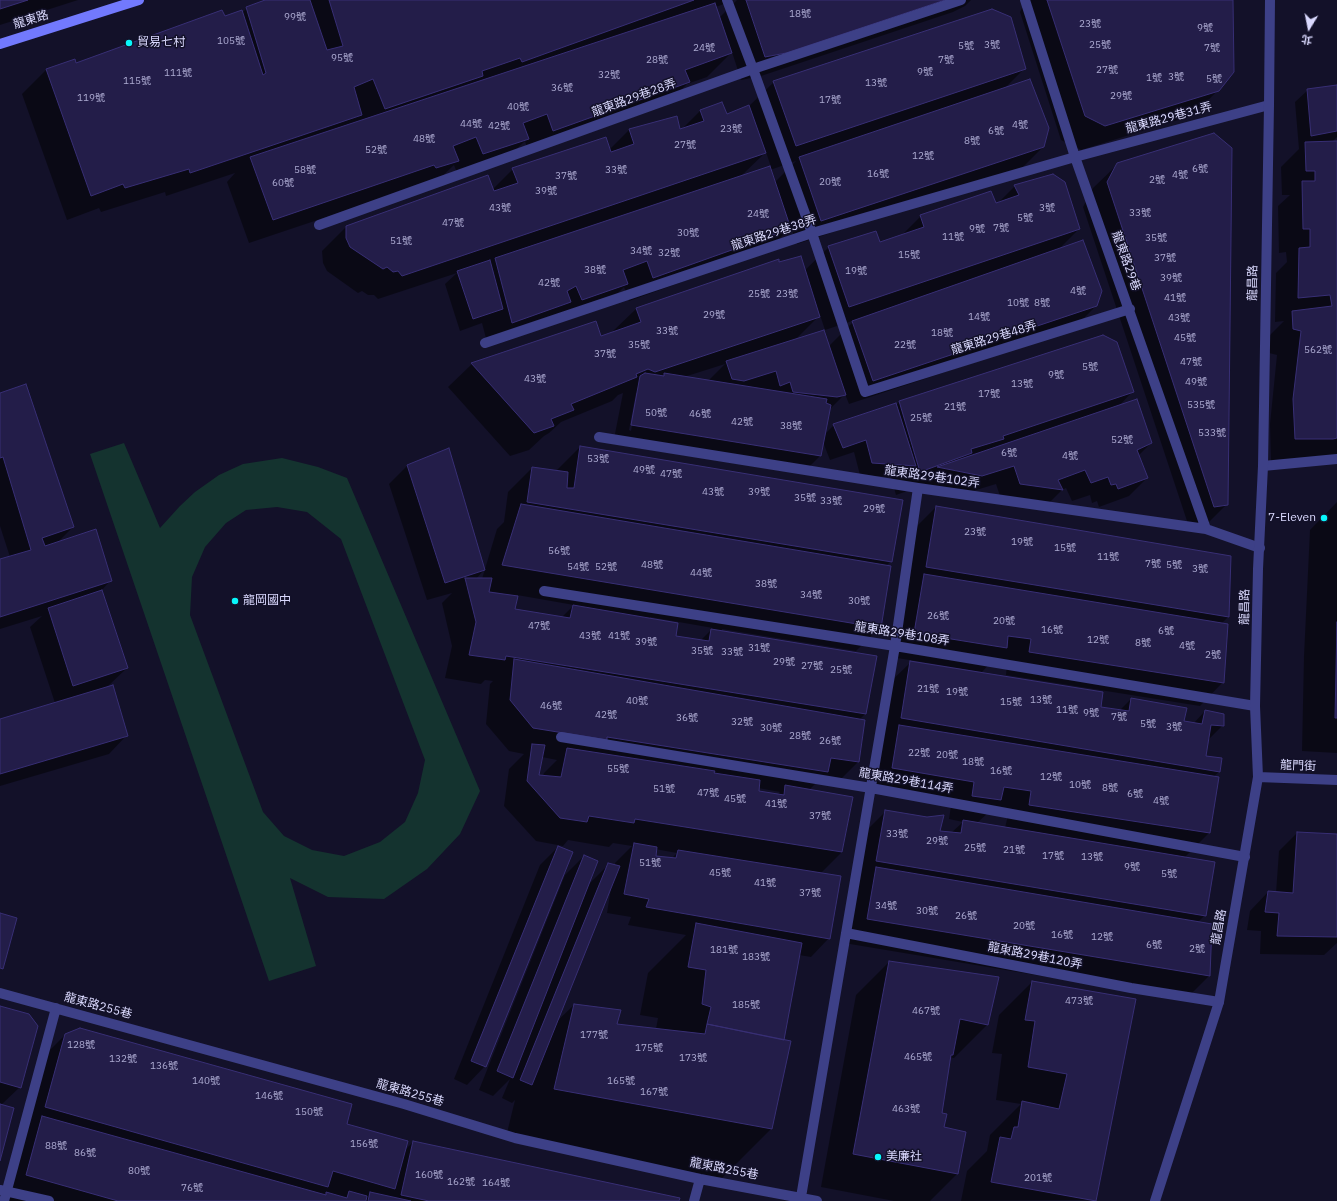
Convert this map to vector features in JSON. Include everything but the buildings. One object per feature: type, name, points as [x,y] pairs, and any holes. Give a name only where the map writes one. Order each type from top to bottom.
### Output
[{"type":"street","name":"龍東路","points":[[0,44],[139,0]]},
{"type":"street","points":[[727,0],[812,233]]},
{"type":"street","name":"龍東路29巷28弄","points":[[319,225],[753,69],[961,0]]},
{"type":"street","name":"龍東路29巷","points":[[1025,0],[1075,157],[1130,309],[1206,529]]},
{"type":"street","name":"龍昌路","points":[[1155,1201],[1219,1002],[1258,778],[1255,706],[1263,466],[1270,0]]},
{"type":"street","name":"龍東路29巷31弄","points":[[1075,157],[1269,105]]},
{"type":"street","name":"龍東路29巷38弄","points":[[485,342],[812,233],[1075,157]]},
{"type":"street","name":"龍東路29巷48弄","points":[[812,233],[865,392],[1130,309]]},
{"type":"street","name":"龍東路29巷102弄","points":[[599,437],[918,488],[1206,529],[1260,548]]},
{"type":"street","points":[[1263,466],[1337,459]]},
{"type":"street","points":[[801,1198],[895,646],[918,488]]},
{"type":"street","name":"龍東路29巷108弄","points":[[544,591],[895,646],[1255,706]]},
{"type":"street","name":"龍東路29巷114弄","points":[[561,737],[871,788],[1245,857]]},
{"type":"street","name":"龍門街","points":[[1258,778],[1337,780]]},
{"type":"street","name":"龍東路29巷120弄","points":[[846,933],[1132,988],[1219,1002]]},
{"type":"street","name":"龍東路255巷","points":[[0,993],[404,1104],[515,1138],[700,1178],[817,1201]]},
{"type":"street","points":[[49,1201],[4,1194],[56,1008]]},
{"type":"street","points":[[694,1201],[700,1178]]},
{"type":"green space","points":[[124,443],[160,528],[195,492],[219,475],[243,464],[282,458],[318,467],[347,478],[480,791],[460,834],[427,869],[384,899],[328,897],[290,878],[316,966],[269,981],[90,454]],"holes":[[[277,507],[307,512],[341,539],[425,760],[418,793],[405,822],[380,842],[344,856],[312,850],[284,836],[263,812],[190,615],[192,577],[205,547],[226,523],[246,510]]]},
{"type":"place","name":"貿易七村","points":[[129,43]]},
{"type":"place","name":"7-Eleven","points":[[1324,518]]},
{"type":"place","name":"龍岡國中","points":[[235,601]]},
{"type":"place","name":"美廉社","points":[[878,1157]]}]
